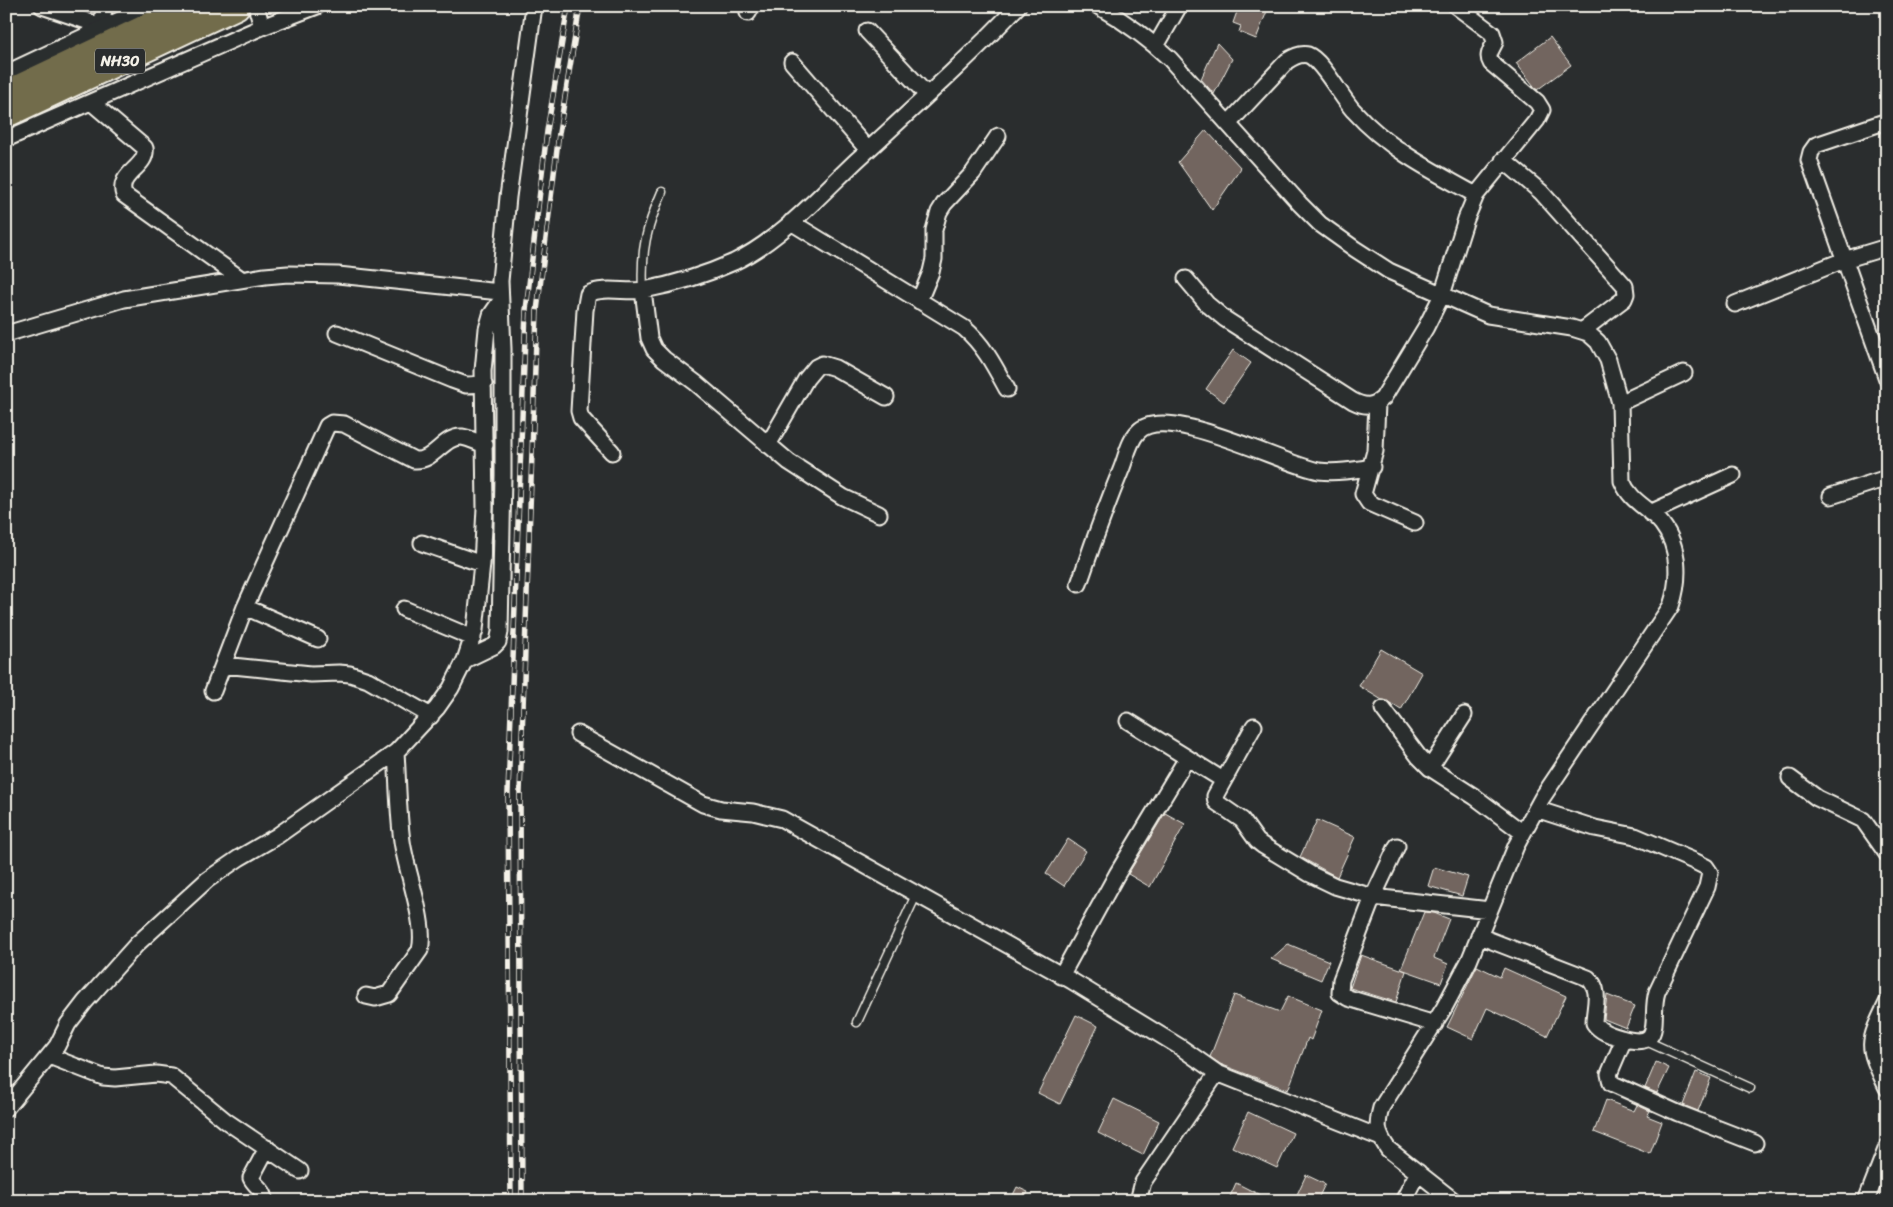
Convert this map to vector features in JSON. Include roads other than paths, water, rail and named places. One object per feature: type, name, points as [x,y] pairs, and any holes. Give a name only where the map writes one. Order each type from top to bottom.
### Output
[{"type":"highway","name":"NH30","points":[[6,94],[192,6]]},
{"type":"highway","name":"NH30","points":[[6,114],[242,7]]},
{"type":"street","points":[[42,6],[104,27]]},
{"type":"street","points":[[104,6],[104,27]]},
{"type":"street","points":[[6,76],[104,27],[155,6]]},
{"type":"street","points":[[6,139],[262,27],[317,6]]},
{"type":"street","points":[[465,660],[494,646],[498,642],[500,632],[503,349],[500,297],[508,197],[534,6]]},
{"type":"street","points":[[612,452],[581,418],[579,412],[586,300],[588,294],[592,292],[643,290],[701,277],[737,261],[762,246],[791,222],[927,95],[1018,6]]},
{"type":"street","points":[[1098,6],[1123,20],[1156,46],[1185,74],[1320,224],[1389,271],[1488,315],[1572,328],[1588,333],[1598,342],[1608,360],[1620,402],[1622,482],[1627,492],[1662,524],[1671,541],[1677,561],[1677,589],[1671,606],[1617,684],[1536,809],[1516,846],[1465,969],[1434,1024],[1381,1108],[1377,1125],[1380,1138],[1388,1149],[1454,1201]]},
{"type":"street","points":[[1156,46],[1180,6]]},
{"type":"street","points":[[1186,279],[1207,304],[1232,323],[1353,401],[1362,406],[1376,403],[1383,398],[1426,327],[1442,295],[1466,219],[1476,195],[1542,110],[1541,106],[1491,63],[1489,59],[1490,52],[1495,42],[1495,37],[1492,33],[1456,6]]},
{"type":"street","points":[[242,7],[262,27]]},
{"type":"street","points":[[867,31],[927,95]]},
{"type":"street","points":[[1228,124],[1287,61],[1296,56],[1307,55],[1317,61],[1353,110],[1375,132],[1417,162],[1476,195]]},
{"type":"street","points":[[792,62],[868,150]]},
{"type":"street","points":[[91,102],[145,148],[144,159],[125,178],[122,184],[124,195],[241,279]]},
{"type":"street","points":[[1887,122],[1816,145],[1811,152],[1809,160],[1887,379]]},
{"type":"street","points":[[919,301],[931,272],[934,259],[934,230],[939,212],[973,172],[998,136]]},
{"type":"street","points":[[1503,160],[1540,192],[1625,286],[1624,299],[1582,331]]},
{"type":"street","points":[[791,222],[964,328],[985,350],[1007,388]]},
{"type":"street","points":[[1735,304],[1844,260],[1887,247]]},
{"type":"street","points":[[6,334],[124,299],[241,279],[288,274],[338,275],[500,297]]},
{"type":"street","points":[[643,290],[649,338],[654,349],[789,462],[843,497],[879,514]]},
{"type":"street","points":[[6,1108],[57,1046],[68,1024],[103,981],[137,944],[207,880],[239,858],[277,836],[396,752],[431,716],[451,688],[465,660],[473,638],[482,564],[485,508],[484,384],[487,329],[491,314],[500,297]]},
{"type":"street","points":[[337,333],[466,385],[484,384]]},
{"type":"street","points":[[768,445],[806,379],[816,367],[822,364],[835,368],[886,397]]},
{"type":"street","points":[[1620,402],[1684,372]]},
{"type":"street","points":[[1376,403],[1377,430],[1372,467],[1364,486],[1364,494],[1369,503],[1415,523]]},
{"type":"street","points":[[213,691],[245,607],[327,426],[332,423],[344,424],[414,460],[427,458],[455,438],[465,438],[485,446]]},
{"type":"street","points":[[1079,584],[1099,524],[1132,441],[1141,429],[1150,425],[1183,426],[1196,429],[1300,466],[1318,470],[1346,471],[1372,467]]},
{"type":"street","points":[[1650,513],[1734,475]]},
{"type":"street","points":[[1831,496],[1887,478]]},
{"type":"street","points":[[422,543],[482,564]]},
{"type":"street","points":[[245,607],[318,639]]},
{"type":"street","points":[[404,609],[473,638]]},
{"type":"street","points":[[222,665],[311,674],[350,674],[368,680],[431,716]]},
{"type":"street","points":[[1382,709],[1419,757],[1430,768],[1475,797],[1523,833]]},
{"type":"street","points":[[1430,768],[1464,715]]},
{"type":"street","points":[[1128,722],[1223,780]]},
{"type":"street","points":[[1254,726],[1215,796],[1216,802],[1242,820],[1262,845],[1310,874],[1335,886],[1373,897],[1490,910]]},
{"type":"street","points":[[578,734],[703,804],[721,809],[753,812],[782,819],[1061,976],[1180,1047],[1217,1072],[1380,1138]]},
{"type":"street","points":[[366,996],[375,998],[388,994],[420,950],[422,943],[421,924],[402,840],[396,752]]},
{"type":"street","points":[[1061,976],[1117,874],[1187,758]]},
{"type":"street","points":[[1790,778],[1817,798],[1863,820],[1887,854]]},
{"type":"street","points":[[1479,936],[1588,978],[1596,989],[1597,999],[1594,1023],[1596,1027],[1606,1033],[1638,1041],[1644,1040],[1653,1033],[1656,992],[1706,887],[1710,873],[1706,867],[1696,862],[1635,836],[1595,828],[1536,809]]},
{"type":"street","points":[[1397,846],[1373,897],[1341,980],[1340,993],[1348,998],[1434,1024]]},
{"type":"street","points":[[1886,1087],[1872,1053],[1870,1042],[1872,1032],[1887,1003]]},
{"type":"street","points":[[1624,1039],[1609,1074],[1611,1083],[1678,1113],[1755,1143]]},
{"type":"street","points":[[49,1056],[103,1078],[127,1078],[156,1074],[171,1076],[226,1121],[300,1171]]},
{"type":"street","points":[[1138,1201],[1143,1182],[1217,1072]]},
{"type":"street","points":[[1866,1201],[1887,1147]]},
{"type":"street","points":[[265,1201],[263,1191],[252,1181],[252,1178],[267,1148]]},
{"type":"street","points":[[1403,1201],[1418,1172]]},
{"type":"lane","points":[[643,290],[642,265],[644,242],[649,222],[662,192]]},
{"type":"lane","points":[[857,1022],[916,895]]},
{"type":"lane","points":[[1644,1040],[1750,1088]]},
{"type":"railway","points":[[511,1201],[508,793],[526,310],[547,131],[568,6]]},
{"type":"railway","points":[[522,1201],[520,793],[537,311],[559,133],[580,6]]}]
